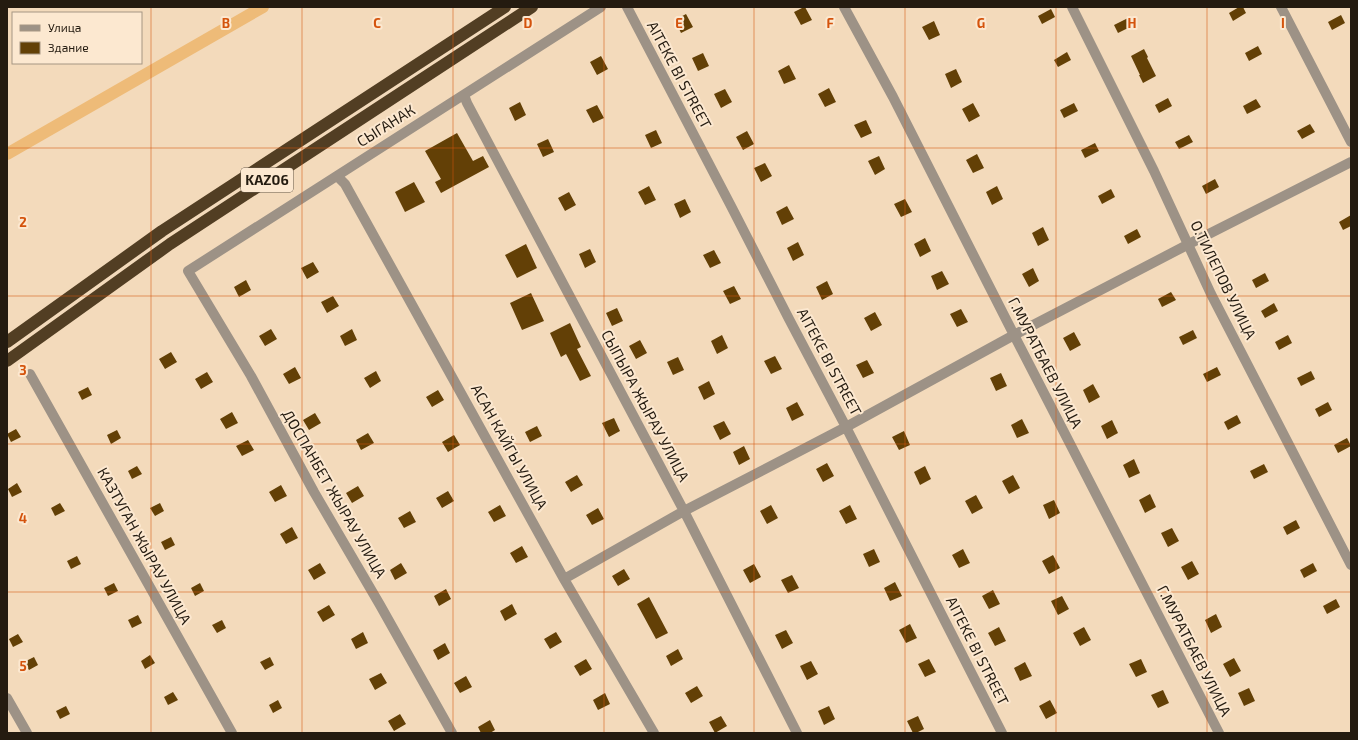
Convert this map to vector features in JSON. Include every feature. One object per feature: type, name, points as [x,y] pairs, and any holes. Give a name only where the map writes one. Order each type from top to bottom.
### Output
[{"type":"highway","name":"KАZ06","points":[[7,342],[162,232],[504,7]]},
{"type":"highway","name":"KАZ06","points":[[7,361],[170,244],[532,7]]},
{"type":"street","name":"СЫГАНАК","points":[[188,271],[601,7]]},
{"type":"street","name":"AITEKE BI STREET","points":[[627,7],[846,427],[1002,733]]},
{"type":"street","name":"Г.МУРАТБАЕВ УЛИЦА","points":[[844,7],[893,97],[1219,733]]},
{"type":"street","name":"О.ТИЛЕПОВ УЛИЦА","points":[[1072,7],[1154,171],[1211,294],[1351,564]]},
{"type":"street","points":[[1280,7],[1351,142]]},
{"type":"street","name":"СЫПЫРА ЖЫРАУ УЛИЦА","points":[[464,95],[470,110],[684,511],[797,733]]},
{"type":"street","points":[[564,579],[684,511],[846,427],[1014,335],[1188,244],[1351,162]]},
{"type":"street","name":"АСАН КАЙГЫ УЛИЦА","points":[[337,176],[345,184],[564,579],[654,733]]},
{"type":"street","name":"ДОСПАНБЕТ ЖЫРАУ УЛИЦА","points":[[188,271],[251,376],[314,492],[452,733]]},
{"type":"street","name":"КАЗТУГАН ЖЫРАУ УЛИЦА","points":[[30,374],[232,733]]},
{"type":"street","points":[[7,698],[27,733]]},
{"type":"building","points":[[804,7],[812,20],[801,25],[794,12]]},
{"type":"building","points":[[1239,7],[1243,7],[1246,13],[1233,21],[1229,13]]},
{"type":"building","points":[[1051,9],[1055,17],[1042,24],[1038,16]]},
{"type":"building","points":[[686,14],[693,27],[681,33],[675,20]]},
{"type":"building","points":[[1341,15],[1345,23],[1332,30],[1328,22]]},
{"type":"building","points":[[1128,18],[1132,26],[1118,33],[1114,25]]},
{"type":"building","points":[[934,21],[940,35],[929,40],[922,27]]},
{"type":"building","points":[[1258,46],[1262,54],[1249,61],[1245,53]]},
{"type":"building","points":[[1144,49],[1156,76],[1143,83],[1131,56]]},
{"type":"building","points":[[1067,52],[1071,60],[1058,67],[1054,60]]},
{"type":"building","points":[[703,53],[709,66],[698,71],[692,58]]},
{"type":"building","points":[[601,56],[608,69],[597,75],[590,62]]},
{"type":"building","points":[[789,65],[796,79],[784,84],[778,71]]},
{"type":"building","points":[[956,69],[962,82],[951,88],[945,74]]},
{"type":"building","points":[[829,88],[836,102],[825,107],[818,94]]},
{"type":"building","points":[[725,89],[732,102],[721,108],[714,94]]},
{"type":"building","points":[[1168,98],[1172,106],[1159,113],[1155,105]]},
{"type":"building","points":[[1256,99],[1261,107],[1247,114],[1243,106]]},
{"type":"building","points":[[520,102],[526,115],[515,121],[509,108]]},
{"type":"building","points":[[973,103],[980,116],[969,122],[962,109]]},
{"type":"building","points":[[1074,103],[1078,111],[1064,118],[1060,110]]},
{"type":"building","points":[[597,105],[604,118],[593,123],[586,110]]},
{"type":"building","points":[[866,120],[872,133],[861,138],[854,125]]},
{"type":"building","points":[[1310,124],[1315,132],[1302,139],[1297,131]]},
{"type":"building","points":[[656,130],[662,143],[651,148],[645,135]]},
{"type":"building","points":[[747,131],[754,144],[743,150],[736,137]]},
{"type":"building","points":[[457,133],[473,161],[483,156],[489,167],[441,193],[435,182],[441,179],[425,151]]},
{"type":"building","points":[[1189,135],[1193,142],[1179,149],[1175,142]]},
{"type":"building","points":[[548,139],[554,152],[543,157],[537,144]]},
{"type":"building","points":[[1095,143],[1099,151],[1085,158],[1081,150]]},
{"type":"building","points":[[977,154],[984,168],[973,173],[966,160]]},
{"type":"building","points":[[879,156],[885,169],[875,175],[868,161]]},
{"type":"building","points":[[765,163],[772,176],[761,182],[754,168]]},
{"type":"building","points":[[1215,179],[1219,187],[1206,194],[1202,186]]},
{"type":"building","points":[[414,182],[425,202],[405,212],[395,192]]},
{"type":"building","points":[[649,186],[656,200],[645,205],[638,192]]},
{"type":"building","points":[[997,186],[1003,199],[992,205],[986,192]]},
{"type":"building","points":[[1111,189],[1115,197],[1102,204],[1098,196]]},
{"type":"building","points":[[569,192],[576,205],[565,211],[558,198]]},
{"type":"building","points":[[685,199],[691,212],[680,218],[674,204]]},
{"type":"building","points":[[905,199],[912,212],[901,217],[894,204]]},
{"type":"building","points":[[787,206],[794,219],[782,225],[776,212]]},
{"type":"building","points":[[1351,215],[1351,226],[1343,230],[1339,222]]},
{"type":"building","points":[[1043,227],[1049,240],[1038,246],[1032,233]]},
{"type":"building","points":[[1137,229],[1141,237],[1128,244],[1124,236]]},
{"type":"building","points":[[925,238],[931,251],[920,257],[914,244]]},
{"type":"building","points":[[798,242],[804,255],[793,261],[787,248]]},
{"type":"building","points":[[526,244],[537,268],[517,278],[505,255]]},
{"type":"building","points":[[590,249],[596,262],[585,268],[579,254]]},
{"type":"building","points":[[714,250],[721,263],[710,268],[703,255]]},
{"type":"building","points":[[313,262],[319,272],[307,279],[301,268]]},
{"type":"building","points":[[1033,268],[1039,281],[1029,287],[1022,274]]},
{"type":"building","points":[[942,271],[949,284],[937,290],[931,276]]},
{"type":"building","points":[[1265,273],[1269,281],[1256,288],[1252,280]]},
{"type":"building","points":[[246,280],[251,290],[239,297],[234,287]]},
{"type":"building","points":[[827,281],[833,294],[822,300],[816,287]]},
{"type":"building","points":[[734,286],[741,299],[730,304],[723,291]]},
{"type":"building","points":[[1171,292],[1176,300],[1162,307],[1158,299]]},
{"type":"building","points":[[531,293],[544,321],[522,330],[510,303]]},
{"type":"building","points":[[333,296],[339,306],[327,313],[321,302]]},
{"type":"building","points":[[1274,303],[1278,311],[1265,318],[1261,311]]},
{"type":"building","points":[[617,308],[623,321],[612,326],[606,313]]},
{"type":"building","points":[[961,309],[968,322],[957,327],[950,314]]},
{"type":"building","points":[[875,312],[882,325],[871,331],[864,318]]},
{"type":"building","points":[[570,323],[581,347],[577,349],[591,376],[580,381],[566,354],[561,357],[550,333]]},
{"type":"building","points":[[271,329],[277,339],[265,346],[259,336]]},
{"type":"building","points":[[352,329],[357,340],[345,346],[340,336]]},
{"type":"building","points":[[1193,330],[1197,338],[1183,345],[1179,337]]},
{"type":"building","points":[[1074,332],[1081,345],[1070,351],[1063,338]]},
{"type":"building","points":[[722,335],[728,348],[717,354],[711,341]]},
{"type":"building","points":[[1288,335],[1292,343],[1279,350],[1275,342]]},
{"type":"building","points":[[640,340],[647,353],[636,359],[629,346]]},
{"type":"building","points":[[171,352],[177,362],[165,369],[159,359]]},
{"type":"building","points":[[775,356],[782,369],[771,374],[764,361]]},
{"type":"building","points":[[678,357],[684,370],[673,375],[667,362]]},
{"type":"building","points":[[867,360],[874,373],[863,378],[856,365]]},
{"type":"building","points":[[295,367],[301,378],[289,384],[283,374]]},
{"type":"building","points":[[1217,367],[1221,375],[1207,382],[1203,374]]},
{"type":"building","points":[[376,371],[381,381],[370,388],[364,378]]},
{"type":"building","points":[[1311,371],[1315,379],[1301,386],[1297,378]]},
{"type":"building","points":[[207,372],[213,382],[201,389],[195,379]]},
{"type":"building","points":[[1001,373],[1007,386],[996,391],[990,378]]},
{"type":"building","points":[[709,381],[715,394],[704,400],[698,387]]},
{"type":"building","points":[[1093,384],[1100,397],[1089,403],[1083,390]]},
{"type":"building","points":[[88,387],[92,395],[82,400],[78,392]]},
{"type":"building","points":[[438,390],[444,400],[432,407],[426,397]]},
{"type":"building","points":[[797,402],[804,415],[792,421],[786,408]]},
{"type":"building","points":[[1328,402],[1332,410],[1319,417],[1315,409]]},
{"type":"building","points":[[232,412],[238,423],[226,429],[220,419]]},
{"type":"building","points":[[315,413],[321,423],[309,430],[303,420]]},
{"type":"building","points":[[1237,415],[1241,423],[1228,430],[1224,422]]},
{"type":"building","points":[[614,418],[620,431],[609,437],[602,423]]},
{"type":"building","points":[[1022,419],[1029,433],[1017,438],[1011,425]]},
{"type":"building","points":[[1112,420],[1118,433],[1107,439],[1101,426]]},
{"type":"building","points":[[724,421],[731,434],[720,440],[713,426]]},
{"type":"building","points":[[537,426],[542,436],[530,442],[525,432]]},
{"type":"building","points":[[16,429],[21,437],[11,442],[7,434]]},
{"type":"building","points":[[117,430],[121,438],[111,444],[107,435]]},
{"type":"building","points":[[904,431],[910,445],[899,450],[892,437]]},
{"type":"building","points":[[368,433],[374,443],[361,450],[356,440]]},
{"type":"building","points":[[454,435],[460,445],[448,452],[442,442]]},
{"type":"building","points":[[1347,438],[1351,446],[1338,453],[1334,445]]},
{"type":"building","points":[[248,440],[254,450],[242,456],[236,446]]},
{"type":"building","points":[[744,446],[750,459],[739,465],[733,452]]},
{"type":"building","points":[[1134,459],[1140,473],[1129,478],[1123,465]]},
{"type":"building","points":[[827,463],[834,476],[823,482],[816,469]]},
{"type":"building","points":[[1264,464],[1268,472],[1254,479],[1250,471]]},
{"type":"building","points":[[137,466],[142,474],[132,479],[128,471]]},
{"type":"building","points":[[925,466],[931,479],[920,485],[914,472]]},
{"type":"building","points":[[577,475],[583,485],[571,492],[565,482]]},
{"type":"building","points":[[1013,475],[1020,488],[1009,494],[1002,481]]},
{"type":"building","points":[[17,483],[22,492],[12,497],[8,489]]},
{"type":"building","points":[[281,485],[287,496],[275,502],[269,492]]},
{"type":"building","points":[[358,486],[364,496],[352,503],[346,493]]},
{"type":"building","points":[[448,491],[454,501],[442,508],[436,498]]},
{"type":"building","points":[[1150,494],[1156,507],[1145,513],[1139,500]]},
{"type":"building","points":[[976,495],[983,508],[972,514],[965,501]]},
{"type":"building","points":[[1054,500],[1060,513],[1049,519],[1043,505]]},
{"type":"building","points":[[60,503],[65,511],[55,516],[51,508]]},
{"type":"building","points":[[160,503],[164,511],[155,516],[150,508]]},
{"type":"building","points":[[500,505],[506,516],[494,522],[488,512]]},
{"type":"building","points":[[771,505],[778,518],[767,524],[760,511]]},
{"type":"building","points":[[850,505],[857,519],[846,524],[839,511]]},
{"type":"building","points":[[598,508],[604,519],[592,525],[586,515]]},
{"type":"building","points":[[410,511],[416,522],[404,528],[398,518]]},
{"type":"building","points":[[1296,520],[1300,528],[1287,535],[1283,527]]},
{"type":"building","points":[[292,527],[298,538],[286,544],[280,534]]},
{"type":"building","points":[[1172,528],[1179,541],[1168,547],[1161,533]]},
{"type":"building","points":[[171,537],[175,545],[165,550],[161,542]]},
{"type":"building","points":[[522,546],[528,557],[516,563],[510,553]]},
{"type":"building","points":[[874,549],[880,562],[869,567],[863,554]]},
{"type":"building","points":[[963,549],[970,563],[959,568],[952,555]]},
{"type":"building","points":[[1053,555],[1060,568],[1049,574],[1042,561]]},
{"type":"building","points":[[77,556],[81,564],[71,569],[67,561]]},
{"type":"building","points":[[1192,561],[1199,574],[1188,580],[1181,567]]},
{"type":"building","points":[[320,563],[326,573],[314,580],[308,570]]},
{"type":"building","points":[[401,563],[407,573],[395,580],[390,570]]},
{"type":"building","points":[[1313,563],[1317,571],[1304,578],[1300,570]]},
{"type":"building","points":[[754,564],[761,577],[750,583],[743,570]]},
{"type":"building","points":[[624,569],[630,579],[618,586],[612,576]]},
{"type":"building","points":[[792,575],[799,588],[788,593],[781,580]]},
{"type":"building","points":[[895,582],[902,596],[890,601],[884,588]]},
{"type":"building","points":[[114,583],[118,591],[108,596],[104,588]]},
{"type":"building","points":[[200,583],[204,591],[195,596],[191,588]]},
{"type":"building","points":[[446,589],[451,599],[439,606],[434,596]]},
{"type":"building","points":[[993,590],[1000,604],[989,609],[982,596]]},
{"type":"building","points":[[1062,596],[1069,609],[1058,615],[1051,601]]},
{"type":"building","points":[[649,597],[668,633],[656,639],[637,604]]},
{"type":"building","points":[[1336,599],[1340,607],[1327,614],[1323,606]]},
{"type":"building","points":[[512,604],[517,614],[505,621],[500,611]]},
{"type":"building","points":[[329,605],[335,615],[323,622],[317,612]]},
{"type":"building","points":[[1216,614],[1222,627],[1211,633],[1205,620]]},
{"type":"building","points":[[138,615],[142,623],[132,628],[128,620]]},
{"type":"building","points":[[222,620],[226,628],[217,633],[212,625]]},
{"type":"building","points":[[910,624],[917,638],[906,643],[899,630]]},
{"type":"building","points":[[999,627],[1006,641],[995,646],[988,633]]},
{"type":"building","points":[[1084,627],[1091,640],[1080,646],[1073,633]]},
{"type":"building","points":[[786,630],[793,643],[782,649],[775,635]]},
{"type":"building","points":[[363,632],[368,643],[356,649],[351,639]]},
{"type":"building","points":[[556,632],[562,642],[550,649],[544,639]]},
{"type":"building","points":[[18,634],[23,642],[13,647],[9,639]]},
{"type":"building","points":[[445,643],[450,653],[438,660],[433,650]]},
{"type":"building","points":[[678,649],[683,659],[671,666],[666,656]]},
{"type":"building","points":[[150,655],[155,663],[145,669],[141,661]]},
{"type":"building","points":[[34,657],[38,665],[29,670],[24,662]]},
{"type":"building","points":[[270,657],[274,665],[265,670],[260,662]]},
{"type":"building","points":[[1234,658],[1241,671],[1230,677],[1223,664]]},
{"type":"building","points":[[586,659],[592,669],[580,676],[574,666]]},
{"type":"building","points":[[929,659],[936,672],[925,677],[918,664]]},
{"type":"building","points":[[1141,659],[1147,672],[1136,677],[1129,664]]},
{"type":"building","points":[[811,661],[818,674],[807,680],[800,666]]},
{"type":"building","points":[[1025,662],[1032,676],[1020,681],[1014,668]]},
{"type":"building","points":[[381,673],[387,683],[375,690],[369,679]]},
{"type":"building","points":[[466,676],[472,687],[460,693],[454,683]]},
{"type":"building","points":[[697,686],[703,696],[691,703],[685,693]]},
{"type":"building","points":[[1249,688],[1255,701],[1244,706],[1238,693]]},
{"type":"building","points":[[1163,690],[1169,703],[1158,708],[1151,695]]},
{"type":"building","points":[[173,692],[178,700],[168,705],[164,697]]},
{"type":"building","points":[[605,693],[610,704],[598,710],[593,700]]},
{"type":"building","points":[[278,700],[282,708],[273,713],[269,705]]},
{"type":"building","points":[[1050,700],[1057,713],[1046,719],[1039,706]]},
{"type":"building","points":[[66,706],[70,714],[60,719],[56,711]]},
{"type":"building","points":[[829,706],[835,719],[824,725],[818,711]]},
{"type":"building","points":[[400,714],[406,724],[394,731],[388,721]]},
{"type":"building","points":[[721,716],[727,726],[715,733],[709,722]]},
{"type":"building","points":[[918,716],[924,729],[913,733],[907,721]]},
{"type":"building","points":[[490,720],[495,730],[490,733],[481,733],[478,727]]},
{"type":"waterway","points":[[7,154],[263,7]]}]
